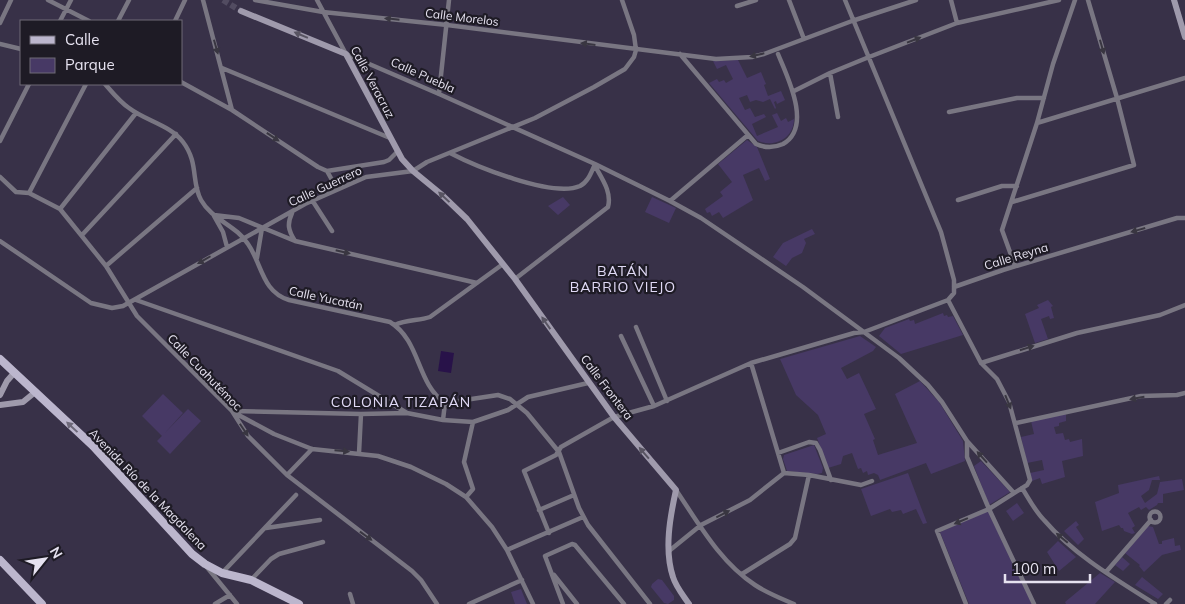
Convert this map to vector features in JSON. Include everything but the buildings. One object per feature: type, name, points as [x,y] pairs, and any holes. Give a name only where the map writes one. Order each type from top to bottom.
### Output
[{"type":"main road","name":"Avenida Río de la Magdalena","points":[[0,359],[93,446],[192,554],[222,573],[252,580],[298,604]]},
{"type":"main road","points":[[0,560],[42,604]]},
{"type":"street","points":[[0,23],[11,0]]},
{"type":"street","points":[[48,0],[87,20]]},
{"type":"street","points":[[61,20],[71,0]]},
{"type":"street","points":[[119,20],[129,0]]},
{"type":"street","points":[[175,20],[185,0]]},
{"type":"street","points":[[203,0],[232,110]]},
{"type":"street","name":"Calle Morelos","points":[[255,0],[323,12],[447,25],[716,59],[752,57],[916,0]]},
{"type":"street","name":"Calle Veracruz","points":[[317,0],[390,138],[413,171]]},
{"type":"street","points":[[439,94],[449,0]]},
{"type":"street","points":[[622,0],[634,35],[636,50]]},
{"type":"street","points":[[737,6],[756,0]]},
{"type":"street","points":[[789,0],[804,39]]},
{"type":"street","points":[[549,533],[524,471],[559,452],[561,448],[614,417],[667,401],[752,363],[854,332],[864,332],[948,300],[952,296],[954,277],[941,232],[869,57],[852,21],[845,0]]},
{"type":"street","points":[[951,0],[957,24]]},
{"type":"street","points":[[794,91],[830,73],[957,24],[1059,0]]},
{"type":"street","points":[[1015,266],[1002,231],[1037,123],[1053,64],[1076,0]]},
{"type":"street","points":[[1012,202],[1134,165],[1117,98],[1088,0]]},
{"type":"street","points":[[1174,0],[1185,37]]},
{"type":"street","name":"Calle Puebla","points":[[241,11],[439,94],[595,164],[701,218],[803,287],[899,358],[928,384],[968,441],[1014,493]]},
{"type":"street","points":[[0,44],[20,49]]},
{"type":"street","name":"Calle Guerrero","points":[[0,241],[91,303],[118,308],[136,300],[312,200],[372,176],[413,171],[427,162],[513,128],[617,75],[630,64],[636,50]]},
{"type":"street","points":[[680,54],[756,144],[764,147],[777,146],[788,140],[797,124],[794,91],[778,54]]},
{"type":"street","points":[[222,68],[390,138]]},
{"type":"street","points":[[830,73],[838,117]]},
{"type":"street","points":[[1037,123],[1185,78]]},
{"type":"street","points":[[182,83],[232,110],[327,171],[384,162],[398,152]]},
{"type":"street","points":[[0,141],[28,85]]},
{"type":"street","points":[[29,193],[85,85]]},
{"type":"street","name":"Calle Yucatán","points":[[105,85],[127,107],[176,134],[189,151],[195,169],[199,198],[204,206],[213,214],[244,237],[257,258],[270,288],[276,295],[281,298],[390,322],[395,325]]},
{"type":"street","points":[[949,112],[1017,98],[1044,98]]},
{"type":"street","points":[[60,209],[136,113]]},
{"type":"street","points":[[82,235],[176,134]]},
{"type":"street","points":[[670,201],[748,135]]},
{"type":"street","points":[[450,153],[489,171],[538,186],[561,188],[572,188],[586,182],[595,164]]},
{"type":"street","points":[[515,279],[608,207],[610,200],[608,192],[595,164]]},
{"type":"street","points":[[327,171],[337,189]]},
{"type":"street","name":"Calle Frontera","points":[[413,171],[467,219],[515,279],[614,417],[676,490],[720,553],[742,574],[768,593],[794,604]]},
{"type":"street","name":"Calle Cuahutémoc","points":[[0,177],[16,192],[29,193],[60,209],[106,266],[136,316],[232,411],[248,436],[287,475],[412,571],[424,584],[437,604]]},
{"type":"street","points":[[958,200],[1002,186],[1017,186]]},
{"type":"street","points":[[106,266],[197,188]]},
{"type":"street","points":[[312,200],[332,231]]},
{"type":"street","points":[[292,213],[288,228],[295,241]]},
{"type":"street","points":[[213,214],[238,218],[295,241],[477,283]]},
{"type":"street","points":[[213,214],[223,232],[228,247]]},
{"type":"street","name":"Calle Reyna","points":[[954,287],[1015,266],[1177,218],[1185,218]]},
{"type":"street","points":[[257,258],[262,228]]},
{"type":"street","points":[[445,403],[432,390],[423,374],[412,345],[395,325],[430,316],[503,264]]},
{"type":"street","points":[[136,300],[338,371],[408,413]]},
{"type":"street","points":[[948,300],[981,363],[999,382],[1009,402],[1029,478],[1028,484],[989,509],[937,532],[966,604]]},
{"type":"street","points":[[981,363],[1077,333],[1160,315],[1185,305]]},
{"type":"street","points":[[636,327],[667,401]]},
{"type":"street","points":[[621,336],[654,406]]},
{"type":"street","points":[[752,363],[784,473]]},
{"type":"street","points":[[0,395],[7,381],[14,373]]},
{"type":"street","points":[[232,411],[361,414],[408,413],[443,420],[473,422],[508,410],[531,396],[588,383]]},
{"type":"street","points":[[0,405],[23,402],[34,392]]},
{"type":"street","points":[[1016,423],[1141,396],[1178,395],[1185,393]]},
{"type":"street","points":[[445,403],[493,395],[506,398],[527,412],[559,452],[582,517],[650,604]]},
{"type":"street","points":[[443,420],[445,403]]},
{"type":"street","points":[[232,411],[274,434],[312,449],[378,456],[411,467],[434,477],[466,497],[492,527],[507,550],[533,604]]},
{"type":"street","points":[[358,453],[361,414]]},
{"type":"street","points":[[466,497],[473,488],[464,462],[473,422]]},
{"type":"street","points":[[968,441],[967,457],[989,509],[1034,604]]},
{"type":"street","points":[[778,453],[810,442],[816,443],[831,480]]},
{"type":"street","points":[[287,475],[312,449]]},
{"type":"street","points":[[669,551],[701,526],[750,500],[784,473],[809,474],[861,485],[872,480]]},
{"type":"street","points":[[742,574],[790,544],[796,538],[809,474]]},
{"type":"street","points":[[1022,488],[1035,510],[1055,532],[1106,572],[1155,604]]},
{"type":"street","points":[[676,490],[670,521],[669,551],[673,577],[680,592],[689,604]]},
{"type":"street","points":[[222,573],[296,495]]},
{"type":"street","points":[[539,510],[574,495]]},
{"type":"street","points":[[507,550],[582,517]]},
{"type":"street","points":[[264,528],[320,520]]},
{"type":"street","points":[[1106,572],[1149,522]]},
{"type":"street","points":[[252,580],[271,559],[279,554],[323,542]]},
{"type":"street","points":[[563,604],[545,559],[546,555],[573,544],[624,604]]},
{"type":"street","points":[[205,564],[237,604]]},
{"type":"street","points":[[550,570],[577,604]]},
{"type":"street","points":[[469,604],[522,580]]},
{"type":"street","points":[[350,594],[353,604]]},
{"type":"street","points":[[215,604],[230,595]]},
{"type":"street","points":[[1166,604],[1170,600]]},
{"type":"green space","points":[[738,60],[747,78],[761,72],[768,96],[781,91],[785,100],[777,104],[776,101],[774,102],[775,109],[770,99],[763,102],[756,100],[750,102],[747,95],[739,98],[745,110],[750,108],[755,117],[764,114],[766,117],[752,124],[757,136],[778,127],[772,115],[777,113],[781,121],[786,118],[788,122],[794,119],[791,131],[782,140],[771,143],[758,141],[709,83],[717,79],[719,82],[724,80],[726,83],[733,79],[726,65],[717,69],[713,61]]},
{"type":"green space","points":[[747,140],[757,147],[770,179],[765,181],[759,168],[743,175],[753,200],[723,218],[719,212],[712,216],[705,209],[723,196],[720,192],[732,182],[718,164]]},
{"type":"green space","points":[[563,197],[570,205],[558,215],[548,206]]},
{"type":"green space","points":[[652,197],[676,208],[669,223],[645,212]]},
{"type":"green space","points":[[812,229],[815,234],[804,239],[806,243],[802,253],[792,258],[786,266],[773,257],[783,243]]},
{"type":"green space","points":[[1048,300],[1053,306],[1051,307],[1054,318],[1050,319],[1049,316],[1041,319],[1048,339],[1035,343],[1025,314],[1039,308],[1037,305]]},
{"type":"green space","points":[[943,313],[944,316],[953,316],[963,335],[901,354],[879,336],[885,328],[909,319],[910,321],[914,320],[915,324]]},
{"type":"green space","points":[[860,336],[876,347],[873,351],[841,368],[847,379],[859,373],[876,409],[864,414],[875,439],[873,440],[878,455],[917,443],[895,394],[920,381],[939,402],[963,441],[965,461],[931,474],[926,463],[880,480],[878,475],[874,473],[868,475],[867,471],[863,473],[861,468],[858,469],[852,453],[843,456],[841,464],[828,468],[817,438],[826,434],[818,415],[796,395],[780,359]]},
{"type":"green space","points":[[163,394],[183,413],[162,436],[142,416]]},
{"type":"green space","points":[[188,409],[201,421],[170,454],[157,441]]},
{"type":"green space","points":[[1066,414],[1066,421],[1054,427],[1056,434],[1063,433],[1065,440],[1069,439],[1070,442],[1082,439],[1083,456],[1062,461],[1065,477],[1042,484],[1040,478],[1032,481],[1030,473],[1044,470],[1042,460],[1027,463],[1021,437],[1034,434],[1031,421]]},
{"type":"green space","points":[[814,445],[823,468],[822,473],[787,471],[783,459],[784,455]]},
{"type":"green space","points":[[981,461],[1010,492],[989,505],[974,466]]},
{"type":"green space","points":[[908,473],[927,523],[923,524],[916,509],[903,514],[901,510],[892,512],[890,509],[871,516],[861,489]]},
{"type":"green space","points":[[1159,476],[1160,480],[1152,480],[1149,490],[1141,496],[1145,503],[1157,494],[1160,482],[1182,479],[1184,490],[1163,494],[1163,503],[1158,503],[1149,510],[1146,507],[1141,510],[1139,507],[1128,513],[1135,526],[1132,528],[1135,533],[1132,534],[1124,531],[1119,525],[1102,531],[1095,502],[1119,493],[1118,485]]},
{"type":"green space","points":[[1017,503],[1024,513],[1013,521],[1006,511]]},
{"type":"green space","points":[[988,511],[1032,604],[969,604],[940,532]]},
{"type":"green space","points":[[1076,521],[1079,525],[1076,527],[1084,539],[1078,545],[1064,531]]},
{"type":"green space","points":[[1148,526],[1153,527],[1159,544],[1162,544],[1162,541],[1174,538],[1175,546],[1180,545],[1181,550],[1162,555],[1144,572],[1140,565],[1125,553]]},
{"type":"green space","points":[[1058,541],[1076,557],[1059,571],[1047,552]]},
{"type":"green space","points":[[1122,557],[1130,564],[1123,571],[1115,565]]},
{"type":"green space","points":[[1100,573],[1115,582],[1095,604],[1066,604],[1065,602]]},
{"type":"green space","points":[[1142,577],[1163,594],[1158,599],[1135,585]]},
{"type":"green space","points":[[658,579],[662,580],[674,596],[674,600],[668,604],[664,603],[651,587]]},
{"type":"green space","points":[[521,589],[527,604],[515,604],[511,592]]},
{"type":"shaded area","points":[[441,351],[454,353],[451,373],[438,371]]},
{"type":"tunnel","points":[[223,0],[241,11]]},
{"type":"district","name":"BATÁN BARRIO VIEJO","points":[[623,280]]},
{"type":"district","name":"COLONIA TIZAPÁN","points":[[401,402]]}]
